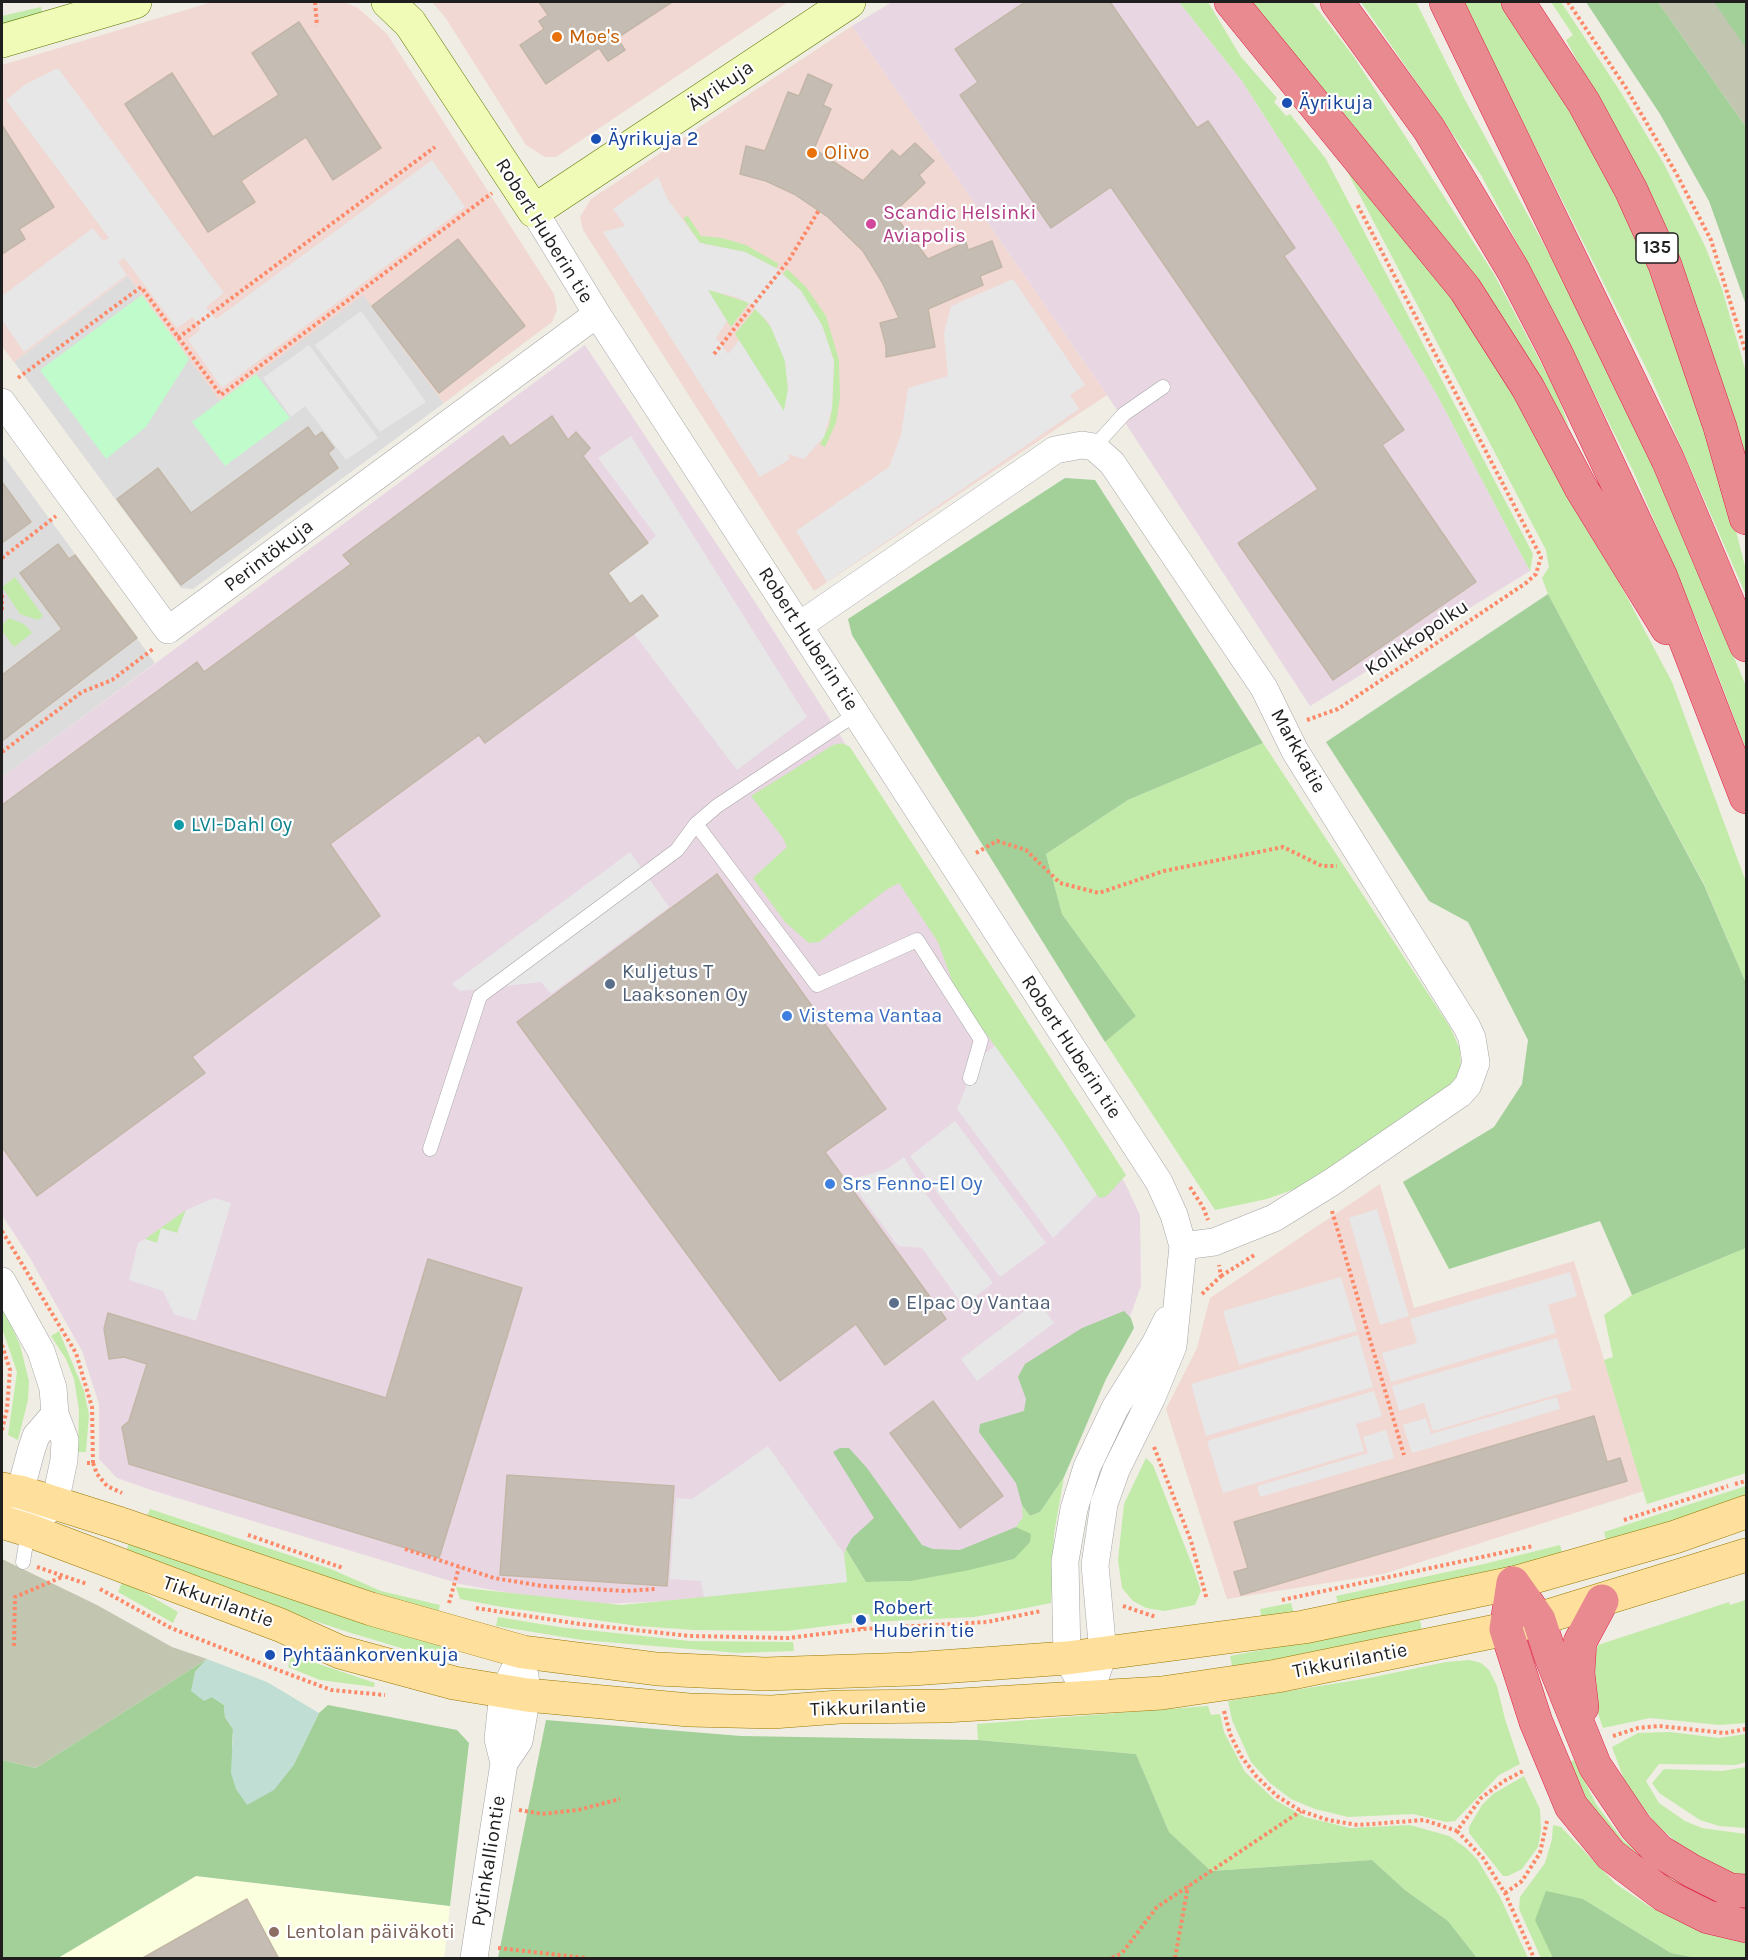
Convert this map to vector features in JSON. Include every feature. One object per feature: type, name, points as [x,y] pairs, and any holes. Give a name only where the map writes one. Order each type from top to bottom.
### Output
[{"type":"highway","points":[[1231,2],[1466,289],[1528,388],[1581,488],[1648,601],[1700,677]]},
{"type":"highway","points":[[1337,2],[1378,54],[1429,129],[1513,270],[1556,352],[1661,577],[1746,797]]},
{"type":"highway","name":"135","points":[[1518,2],[1584,103],[1631,190],[1665,265],[1716,416],[1746,518]]},
{"type":"highway","points":[[1447,6],[1668,460],[1746,645]]},
{"type":"highway","points":[[1513,1583],[1539,1620],[1551,1657],[1597,1744]]},
{"type":"highway","points":[[1513,1583],[1506,1629],[1536,1722],[1571,1806],[1611,1855],[1664,1895],[1708,1917],[1746,1926]]},
{"type":"highway","points":[[1602,1601],[1580,1642],[1578,1673],[1614,1798],[1635,1827],[1659,1851],[1730,1890],[1746,1891]]},
{"type":"main road","name":"Tikkurilantie","points":[[11,1490],[371,1609],[522,1652],[657,1669],[765,1674],[912,1669],[1067,1658],[1304,1627],[1513,1583],[1675,1538],[1746,1512]]},
{"type":"main road","name":"Tikkurilantie","points":[[15,1526],[280,1625],[340,1653],[515,1694],[689,1710],[772,1712],[839,1707],[944,1706],[1162,1693],[1277,1676],[1506,1629],[1746,1555]]},
{"type":"street","points":[[2,40],[135,2]]},
{"type":"street","name":"Robert Huberin tie","points":[[388,2],[410,23],[534,211],[597,314],[1159,1182],[1174,1215],[1183,1246],[1173,1346],[1152,1397],[1108,1487],[1095,1565],[1103,1654],[1089,1696]]},
{"type":"street","name":"Äyrikuja","points":[[534,211],[849,2]]},
{"type":"street","name":"Perintökuja","points":[[168,630],[597,314]]},
{"type":"street","points":[[2,402],[168,630]]},
{"type":"street","points":[[800,625],[1055,450],[1070,445],[1094,447]]},
{"type":"street","name":"Markkatie","points":[[1094,447],[1112,463],[1264,688],[1294,751],[1467,1027],[1476,1053],[1476,1063],[1468,1085],[1449,1103],[1274,1218],[1214,1242],[1183,1246]]},
{"type":"street","points":[[2,1281],[41,1351],[53,1388],[55,1414],[65,1440],[64,1460],[55,1503],[15,1526],[11,1490],[36,1436],[55,1414]]},
{"type":"street","name":"Robert Huberin tie","points":[[1089,1696],[1067,1658],[1065,1561],[1074,1509],[1087,1467],[1114,1408],[1155,1344],[1179,1295]]},
{"type":"street","name":"Pytinkalliontie","points":[[476,1952],[504,1763],[498,1739],[515,1694],[522,1652]]},
{"type":"lane","points":[[1094,447],[1124,414],[1163,387]]},
{"type":"lane","points":[[430,1149],[480,996],[677,850],[696,824],[717,806],[856,714]]},
{"type":"lane","points":[[696,824],[817,985],[917,940],[981,1040],[970,1078]]},
{"type":"lane","points":[[15,1526],[23,1562]]},
{"type":"path","points":[[315,2],[317,26]]},
{"type":"path","points":[[1568,2],[1626,88],[1711,240],[1746,353]]},
{"type":"path","points":[[178,338],[435,147]]},
{"type":"path","points":[[18,378],[141,287],[221,395],[496,190]]},
{"type":"path","name":"Kolikkopolku","points":[[1301,722],[1338,709],[1526,584],[1540,566],[1541,557],[1354,198]]},
{"type":"path","points":[[714,354],[789,260],[819,210]]},
{"type":"path","points":[[2,558],[57,515]]},
{"type":"path","points":[[2,595],[2,611]]},
{"type":"path","points":[[2,752],[82,692],[112,680],[149,654],[168,630]]},
{"type":"path","points":[[975,853],[997,841],[1026,850],[1060,883],[1099,893],[1164,871],[1283,847],[1322,866],[1367,867]]},
{"type":"path","points":[[1330,1204],[1404,1455]]},
{"type":"path","points":[[1221,1276],[1261,1250]]},
{"type":"path","points":[[2,1345],[9,1370],[7,1409],[2,1431]]},
{"type":"path","points":[[1154,1446],[1191,1541],[1207,1600]]},
{"type":"path","points":[[64,1460],[93,1463],[97,1474],[107,1486],[127,1496]]},
{"type":"path","points":[[1622,1521],[1746,1481]]},
{"type":"path","points":[[236,1531],[346,1569]]},
{"type":"path","points":[[1276,1601],[1538,1545]]},
{"type":"path","points":[[405,1549],[494,1578],[542,1586],[625,1591],[655,1589]]},
{"type":"path","points":[[23,1562],[97,1588],[171,1628],[278,1670],[331,1689],[387,1695]]},
{"type":"path","points":[[448,1603],[459,1567]]},
{"type":"path","points":[[14,1646],[15,1597],[63,1576]]},
{"type":"path","points":[[437,1600],[459,1605]]},
{"type":"path","points":[[1100,1607],[1128,1606],[1155,1617],[1166,1616]]},
{"type":"path","points":[[470,1607],[580,1624],[690,1636],[788,1638],[853,1632],[862,1629],[979,1624],[1066,1609]]},
{"type":"path","points":[[861,1620],[862,1629]]},
{"type":"path","points":[[1221,1701],[1230,1734],[1241,1756],[1270,1789],[1302,1811],[1328,1820],[1358,1825],[1424,1820],[1457,1831],[1483,1858],[1505,1893],[1534,1959]]},
{"type":"path","points":[[1597,1744],[1638,1728],[1659,1726],[1725,1733],[1746,1729]]},
{"type":"path","points":[[1457,1831],[1481,1798],[1504,1781],[1523,1771]]},
{"type":"path","points":[[498,1806],[542,1814],[578,1810],[620,1799]]},
{"type":"path","points":[[1112,1959],[1122,1953],[1157,1906],[1302,1811]]},
{"type":"path","points":[[1505,1893],[1522,1881],[1540,1853],[1548,1814]]},
{"type":"path","points":[[1176,1959],[1188,1886]]},
{"type":"path","points":[[476,1952],[586,1959]]},
{"type":"shaded area","points":[[212,2],[344,2],[358,8],[387,34],[554,294],[557,310],[552,322],[444,403],[363,295],[220,401],[128,276],[14,362],[2,346],[2,65]]},
{"type":"shaded area","points":[[432,2],[788,2],[556,157],[545,157],[526,145],[445,17]]},
{"type":"shaded area","points":[[892,2],[1179,2],[1242,81],[1335,226],[1436,393],[1530,571],[1310,706],[1107,395],[852,26]]},
{"type":"shaded area","points":[[1658,2],[1746,2],[1746,127]]},
{"type":"shaded area","points":[[852,26],[1107,395],[814,591],[583,230],[580,217],[591,199]]},
{"type":"shaded area","points":[[58,68],[224,293],[206,307],[216,319],[432,160],[465,207],[222,388],[188,340],[201,329],[193,317],[177,328],[124,258],[118,262],[127,275],[24,352],[2,320],[2,296],[93,228],[103,241],[109,238],[6,100],[26,84]]},
{"type":"shaded area","points":[[658,177],[668,200],[700,243],[745,252],[776,268],[801,291],[822,325],[834,361],[832,408],[824,437],[804,459],[787,454],[790,459],[760,477],[603,232],[625,226],[613,209]],"holes":[[[708,290],[749,303],[769,323],[785,361],[788,389],[784,411],[739,340],[728,354],[716,338],[727,321]]]},
{"type":"shaded area","points":[[128,276],[220,400],[363,294],[444,403],[193,589],[181,588],[14,362]]},
{"type":"shaded area","points":[[1013,279],[1085,385],[1070,395],[1079,409],[827,582],[796,531],[889,467],[901,435],[908,388],[948,376],[944,333],[951,306]]},
{"type":"shaded area","points":[[361,311],[426,402],[380,432],[315,345]]},
{"type":"shaded area","points":[[309,345],[378,438],[346,460],[305,406],[291,417],[263,378]]},
{"type":"shaded area","points":[[585,345],[757,605],[1125,1183],[1140,1215],[1141,1286],[1131,1314],[1040,1459],[1018,1545],[845,1582],[692,1600],[576,1605],[460,1584],[151,1490],[117,1478],[99,1459],[99,1404],[82,1351],[30,1258],[2,1215],[2,777]]},
{"type":"shaded area","points":[[631,436],[807,717],[737,770],[634,634],[657,616],[642,595],[630,604],[608,573],[656,536],[598,458]]},
{"type":"shaded area","points":[[2,454],[155,663],[2,777]]},
{"type":"shaded area","points":[[630,852],[669,907],[551,994],[541,982],[460,991],[452,984]]},
{"type":"shaded area","points":[[995,1046],[1061,1139],[1097,1195],[1053,1238],[957,1109],[978,1058]]},
{"type":"shaded area","points":[[955,1121],[1046,1243],[1000,1277],[910,1156]]},
{"type":"shaded area","points":[[904,1157],[926,1194],[993,1283],[963,1306],[922,1248],[898,1246],[849,1180],[887,1169]]},
{"type":"shaded area","points":[[1380,1184],[1414,1308],[1574,1261],[1644,1491],[1383,1574],[1227,1599],[1166,1409],[1197,1348],[1210,1298]]},
{"type":"shaded area","points":[[214,1198],[231,1203],[196,1321],[174,1314],[163,1291],[129,1280],[138,1243],[145,1239],[157,1243],[161,1228],[177,1233],[186,1210]]},
{"type":"shaded area","points":[[1377,1209],[1409,1316],[1380,1325],[1349,1218]]},
{"type":"shaded area","points":[[1570,1272],[1577,1296],[1548,1305],[1556,1333],[1391,1382],[1382,1353],[1417,1343],[1410,1319]]},
{"type":"shaded area","points":[[1341,1277],[1357,1331],[1239,1365],[1223,1311]]},
{"type":"shaded area","points":[[1038,1301],[1054,1323],[977,1381],[961,1359]]},
{"type":"shaded area","points":[[1358,1335],[1373,1387],[1206,1436],[1191,1384]]},
{"type":"shaded area","points":[[1557,1338],[1572,1390],[1433,1431],[1424,1403],[1399,1411],[1392,1386]]},
{"type":"shaded area","points":[[1374,1391],[1382,1416],[1356,1424],[1364,1451],[1223,1493],[1207,1441]]},
{"type":"shaded area","points":[[1557,1397],[1560,1409],[1412,1453],[1403,1425],[1426,1418],[1431,1434]]},
{"type":"shaded area","points":[[1386,1430],[1394,1458],[1260,1497],[1257,1486],[1368,1453],[1363,1437]]},
{"type":"shaded area","points":[[768,1446],[844,1554],[847,1582],[704,1597],[701,1581],[670,1579],[676,1498],[692,1499]]},
{"type":"shaded area","points":[[2,1559],[97,1605],[172,1647],[207,1659],[36,1768],[2,1760]]},
{"type":"shaded area","points":[[207,1659],[267,1682],[319,1713],[293,1766],[274,1790],[247,1805],[236,1789],[231,1773],[233,1729],[225,1717],[224,1705],[212,1697],[204,1701],[191,1691],[195,1672]]},
{"type":"shaded area","name":"Lentolan päiväkoti","points":[[196,1876],[450,1906],[444,1958],[58,1958]]},
{"type":"green space","points":[[1179,2],[1208,2],[1241,57],[1277,98],[1274,102],[1286,116],[1290,114],[1326,159],[1533,554],[1530,571],[1436,393],[1335,226],[1242,81]]},
{"type":"green space","points":[[1242,2],[1312,2],[1354,57],[1494,274],[1556,391],[1569,427],[1510,335]]},
{"type":"green space","points":[[1361,2],[1416,2],[1464,98],[1591,331],[1639,430],[1746,686],[1746,749],[1701,631],[1634,473],[1545,295],[1481,175]]},
{"type":"green space","points":[[1463,2],[1509,2],[1562,83],[1654,269],[1728,500],[1746,570],[1746,595],[1650,376]]},
{"type":"green space","points":[[1551,2],[1561,2],[1620,91],[1664,164],[1705,246],[1722,289],[1746,372],[1746,478],[1588,80],[1566,40],[1573,35]]},
{"type":"green space","points":[[1586,2],[1658,2],[1746,127],[1746,305],[1709,201],[1660,114]]},
{"type":"green space","points":[[1714,2],[1746,2],[1746,48]]},
{"type":"green space","points":[[41,7],[43,16],[2,27],[2,16]]},
{"type":"green space","points":[[1338,154],[1469,316],[1558,467],[1672,682],[1746,882],[1746,983],[1704,884],[1548,594],[1542,578],[1549,567],[1546,550]]},
{"type":"green space","points":[[688,216],[701,236],[722,238],[746,245],[779,264],[776,268],[745,252],[700,243],[683,218]]},
{"type":"green space","points":[[787,269],[806,287],[826,316],[839,360],[840,397],[836,423],[825,447],[820,444],[829,426],[834,361],[822,325],[801,291],[783,274]]},
{"type":"green space","points":[[707,289],[749,303],[731,327],[727,321]]},
{"type":"green space","points":[[142,295],[189,359],[146,427],[106,459],[40,370]]},
{"type":"green space","points":[[756,308],[776,334],[785,361],[788,389],[784,412],[735,334]]},
{"type":"green space","points":[[256,374],[290,418],[225,466],[192,422]]},
{"type":"green space","points":[[1065,478],[1095,480],[1263,743],[1128,800],[1046,854],[1062,914],[1136,1016],[1105,1042],[852,635],[848,619]]},
{"type":"green space","points":[[15,577],[43,616],[38,620],[20,614],[2,587]]},
{"type":"green space","points":[[1548,594],[1704,885],[1746,983],[1746,1248],[1632,1295],[1600,1221],[1449,1269],[1403,1182],[1494,1127],[1522,1084],[1528,1040],[1468,922],[1429,901],[1326,742]]},
{"type":"green space","points":[[9,618],[24,624],[32,633],[14,647],[2,631],[2,625]]},
{"type":"green space","points":[[842,743],[850,747],[1126,1175],[1107,1196],[1100,1198],[1097,1195],[1061,1139],[965,1004],[954,986],[938,942],[899,883],[886,890],[819,942],[809,943],[785,922],[753,878],[787,847],[783,838],[751,796],[833,745]]},
{"type":"green space","points":[[1263,743],[1450,1027],[1460,1049],[1461,1070],[1449,1088],[1303,1186],[1267,1199],[1215,1210],[1105,1042],[1136,1016],[1062,914],[1046,854],[1128,800]]},
{"type":"green space","points":[[186,1210],[177,1233],[157,1243],[145,1239]]},
{"type":"green space","points":[[1746,1248],[1746,1473],[1647,1504],[1604,1360],[1613,1357],[1604,1315],[1632,1295]]},
{"type":"green space","points":[[2,1305],[20,1345],[29,1381],[28,1400],[18,1440],[8,1435],[17,1372],[2,1328]]},
{"type":"green space","points":[[1124,1311],[1131,1318],[1134,1328],[1106,1379],[1064,1477],[1040,1512],[1030,1516],[1022,1505],[1016,1483],[979,1432],[980,1424],[1024,1411],[1026,1399],[1018,1377],[1025,1364],[1082,1328]]},
{"type":"green space","points":[[59,1331],[84,1391],[89,1415],[86,1452],[78,1452],[79,1410],[74,1379],[66,1359],[51,1336]]},
{"type":"green space","points":[[840,1448],[849,1448],[867,1468],[922,1545],[933,1549],[960,1550],[1016,1527],[1031,1534],[1030,1542],[1014,1559],[969,1570],[911,1581],[866,1582],[846,1549],[852,1538],[874,1518],[833,1452]]},
{"type":"green space","points":[[1146,1458],[1153,1465],[1201,1591],[1195,1605],[1165,1611],[1146,1608],[1133,1601],[1122,1588],[1118,1560],[1124,1504]]},
{"type":"green space","points":[[1064,1477],[1054,1534],[1051,1603],[1021,1609],[974,1617],[871,1622],[869,1614],[852,1615],[852,1623],[787,1631],[694,1630],[638,1626],[502,1607],[460,1599],[456,1587],[621,1605],[704,1597],[846,1582],[844,1554],[846,1549],[866,1582],[911,1581],[1014,1559],[1030,1534],[1016,1527],[1023,1517],[1022,1505],[1030,1516],[1040,1512]]},
{"type":"green space","points":[[1746,1486],[1746,1496],[1607,1543],[1604,1532]]},
{"type":"green space","points":[[150,1509],[331,1569],[381,1591],[440,1605],[438,1613],[146,1518]]},
{"type":"green space","points":[[129,1542],[445,1644],[441,1660],[351,1633],[124,1558]]},
{"type":"green space","points":[[1560,1545],[1563,1555],[1339,1606],[1336,1596],[1484,1564]]},
{"type":"green space","points":[[123,1580],[178,1612],[173,1623],[118,1592]]},
{"type":"green space","points":[[1746,1600],[1746,1723],[1720,1725],[1650,1718],[1603,1728],[1591,1693],[1592,1664],[1598,1645],[1729,1602],[1730,1605]]},
{"type":"green space","points":[[1291,1603],[1294,1614],[1262,1619],[1260,1609]]},
{"type":"green space","points":[[498,1617],[559,1627],[690,1641],[793,1642],[794,1651],[738,1653],[582,1640],[496,1626]]},
{"type":"green space","points":[[1420,1620],[1423,1636],[1233,1670],[1230,1656]]},
{"type":"green space","points":[[292,1655],[375,1683],[374,1687],[320,1680],[288,1667]]},
{"type":"green space","points":[[207,1659],[195,1672],[212,1697],[224,1705],[225,1717],[233,1729],[232,1747],[293,1766],[319,1713],[328,1705],[457,1730],[469,1743],[450,1906],[196,1876],[58,1958],[2,1958],[2,1760],[36,1768]]},
{"type":"green space","points":[[1469,1660],[1481,1663],[1489,1670],[1497,1686],[1520,1764],[1499,1775],[1455,1821],[1446,1822],[1413,1814],[1348,1817],[1315,1809],[1291,1799],[1270,1783],[1251,1762],[1232,1720],[1228,1701],[1369,1678],[1446,1662]]},
{"type":"green space","points":[[1208,1706],[1211,1715],[1220,1714],[1224,1732],[1245,1772],[1275,1800],[1305,1817],[1350,1828],[1410,1825],[1449,1836],[1466,1848],[1477,1859],[1500,1897],[1528,1958],[1477,1958],[1448,1921],[1405,1890],[1372,1860],[1211,1871],[1169,1832],[1136,1754],[978,1740],[977,1724]]},
{"type":"green space","points":[[546,1720],[741,1736],[978,1740],[1136,1754],[1169,1832],[1211,1871],[1372,1860],[1405,1890],[1448,1921],[1477,1958],[498,1958]]},
{"type":"green space","points":[[1670,1732],[1719,1738],[1746,1734],[1746,1762],[1736,1765],[1659,1764],[1646,1781],[1659,1803],[1685,1821],[1702,1828],[1746,1834],[1746,1879],[1693,1857],[1656,1824],[1626,1785],[1612,1747],[1638,1733]]},
{"type":"green space","points":[[1574,1760],[1596,1804],[1623,1840],[1653,1864],[1746,1902],[1746,1917],[1707,1907],[1623,1857],[1563,1765]]},
{"type":"green space","points":[[1746,1767],[1746,1828],[1719,1826],[1700,1820],[1659,1793],[1652,1783],[1664,1769],[1722,1771]]},
{"type":"green space","points":[[1524,1776],[1540,1809],[1541,1831],[1538,1847],[1522,1869],[1503,1876],[1469,1833],[1469,1827],[1482,1805],[1493,1794]]},
{"type":"green space","points":[[1553,1825],[1561,1827],[1616,1884],[1652,1908],[1693,1927],[1746,1942],[1746,1958],[1697,1958],[1671,1953],[1583,1899],[1551,1952],[1553,1958],[1541,1958],[1519,1909],[1520,1897],[1545,1863],[1552,1839]]},
{"type":"green space","points":[[1546,1891],[1583,1899],[1671,1953],[1697,1958],[1553,1958],[1535,1920]]},
{"type":"building","points":[[539,2],[672,2],[617,38],[625,50],[608,61],[599,48],[546,84],[520,45],[544,29],[539,21],[548,15]]},
{"type":"building","points":[[1025,2],[1110,2],[1197,128],[1208,121],[1295,248],[1284,256],[1404,430],[1382,445],[1476,582],[1333,680],[1238,543],[1318,489],[1111,187],[1051,228],[960,95],[978,82],[955,49]]},
{"type":"building","points":[[299,22],[381,148],[333,180],[306,137],[241,181],[255,202],[208,232],[125,104],[172,73],[213,137],[279,95],[252,53]]},
{"type":"building","points":[[808,74],[832,85],[823,105],[831,109],[814,149],[863,181],[892,150],[900,157],[915,143],[934,161],[919,175],[925,183],[893,213],[928,259],[966,242],[968,250],[992,241],[1002,267],[980,276],[983,285],[928,309],[935,347],[886,357],[886,346],[880,323],[899,318],[882,282],[863,251],[828,217],[794,194],[766,181],[740,174],[746,146],[765,151],[788,92],[799,96]]},
{"type":"building","points":[[2,125],[54,207],[19,229],[25,239],[2,254]]},
{"type":"building","points":[[458,239],[525,326],[439,393],[372,306]]},
{"type":"building","name":"LVI-Dahl Oy","points":[[552,416],[568,440],[576,432],[590,448],[583,456],[648,543],[608,573],[630,604],[642,595],[658,616],[485,743],[479,735],[330,844],[380,916],[192,1057],[205,1073],[37,1196],[2,1147],[2,805],[197,662],[204,672],[351,564],[343,555],[503,436],[510,446]]},
{"type":"building","points":[[308,427],[315,437],[322,432],[334,448],[328,453],[338,468],[181,585],[117,499],[158,468],[191,513]]},
{"type":"building","points":[[2,482],[31,522],[2,543]]},
{"type":"building","points":[[58,544],[69,559],[75,555],[137,638],[2,741],[2,675],[62,629],[20,573]]},
{"type":"building","points":[[717,874],[886,1109],[825,1152],[946,1319],[885,1365],[856,1324],[780,1381],[517,1022]]},
{"type":"building","points":[[428,1259],[522,1288],[439,1558],[129,1464],[122,1427],[129,1421],[147,1364],[124,1357],[109,1359],[104,1329],[108,1313],[386,1398]]},
{"type":"building","points":[[933,1401],[1003,1496],[960,1528],[890,1433]]},
{"type":"building","points":[[1594,1416],[1607,1462],[1620,1458],[1627,1481],[1241,1595],[1234,1572],[1248,1568],[1234,1522]]},
{"type":"building","points":[[507,1475],[674,1486],[667,1586],[500,1575]]},
{"type":"building","points":[[247,1899],[279,1959],[141,1959]]},
{"type":"place","name":"Moe's","points":[[557,37]]},
{"type":"place","name":"Äyrikuja","points":[[1287,103]]},
{"type":"place","name":"Äyrikuja 2","points":[[596,139]]},
{"type":"place","name":"Olivo","points":[[812,153]]},
{"type":"place","name":"Scandic Helsinki Aviapolis","points":[[871,224]]},
{"type":"place","name":"LVI-Dahl Oy","points":[[179,825]]},
{"type":"place","name":"Kuljetus T Laaksonen Oy","points":[[610,984]]},
{"type":"place","name":"Vistema Vantaa","points":[[787,1016]]},
{"type":"place","name":"Srs Fenno-El Oy","points":[[830,1184]]},
{"type":"place","name":"Elpac Oy Vantaa","points":[[894,1303]]},
{"type":"place","name":"Robert Huberin tie","points":[[861,1620]]},
{"type":"place","name":"Pyhtäänkorvenkuja","points":[[270,1655]]},
{"type":"place","name":"Lentolan päiväkoti","points":[[274,1932]]}]
